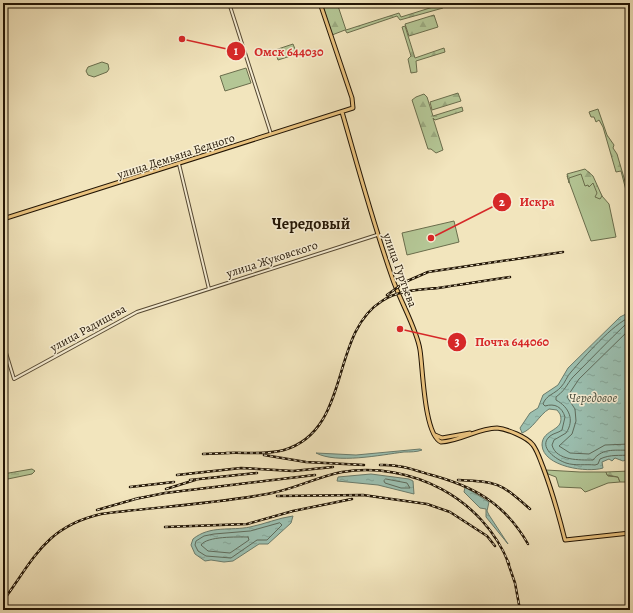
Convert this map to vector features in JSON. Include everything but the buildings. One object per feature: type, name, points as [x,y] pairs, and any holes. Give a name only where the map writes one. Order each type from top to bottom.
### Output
[{"type":"main road","name":"улица Демьяна Бедного","points":[[3,220],[353,108],[352,98],[320,3]]},
{"type":"main road","name":"улица Гуртьева","points":[[342,112],[377,235],[400,300],[419,344],[428,415],[434,434],[442,442],[458,440],[479,432],[498,428],[526,439],[535,449],[542,467],[565,540],[630,533]]},
{"type":"street","points":[[229,3],[271,135]]},
{"type":"street","points":[[179,164],[209,289]]},
{"type":"street","name":"улица Жуковского","points":[[172,300],[377,235]]},
{"type":"street","name":"улица Радищева","points":[[3,344],[14,379],[137,312],[172,300]]},
{"type":"green space","points":[[322,3],[337,3],[346,30],[399,13],[401,17],[433,7],[437,3],[443,3],[443,8],[400,20],[397,16],[347,33],[345,30],[332,35]]},
{"type":"green space","points":[[434,15],[438,27],[409,36],[405,24]]},
{"type":"green space","points":[[405,26],[415,58],[444,48],[445,52],[416,61],[417,72],[411,73],[408,59],[411,56],[402,27]]},
{"type":"green space","points":[[293,44],[297,54],[278,60],[275,50]]},
{"type":"green space","points":[[102,62],[108,64],[109,69],[107,72],[94,77],[88,75],[86,71],[88,67]]},
{"type":"green space","points":[[246,68],[251,83],[225,91],[220,76]]},
{"type":"green space","points":[[458,93],[461,101],[432,110],[430,102]]},
{"type":"green space","points":[[424,94],[427,97],[433,116],[462,107],[463,111],[435,120],[433,118],[443,150],[436,153],[431,149],[428,149],[412,100]]},
{"type":"green space","points":[[598,109],[607,135],[614,145],[613,148],[617,154],[627,188],[630,192],[630,213],[627,212],[628,198],[621,171],[616,172],[603,127],[599,120],[596,122],[594,117],[591,117],[589,112]]},
{"type":"green space","points":[[585,169],[593,176],[602,196],[600,199],[595,197],[597,193],[593,183],[589,187],[588,185],[585,186],[581,174],[569,178],[569,183],[567,174]]},
{"type":"green space","points":[[589,172],[602,196],[609,204],[616,237],[591,241],[567,176]]},
{"type":"green space","points":[[454,221],[459,242],[407,255],[402,233]]},
{"type":"green space","points":[[32,469],[35,471],[32,474],[3,480],[3,474]]},
{"type":"green space","points":[[546,470],[606,472],[608,476],[618,477],[620,482],[608,483],[585,492],[581,488],[559,487],[556,477],[548,474]]},
{"type":"green space","points":[[630,471],[630,482],[620,482],[618,477],[607,475],[606,472]]},
{"type":"water","name":"Чередовое","points":[[630,312],[630,458],[623,461],[615,458],[612,461],[609,459],[602,462],[603,468],[587,470],[567,467],[550,459],[544,453],[542,445],[543,440],[549,432],[560,424],[560,414],[557,410],[549,409],[522,433],[520,428],[530,413],[538,408],[543,395],[558,385],[568,368],[620,317]]},
{"type":"water","points":[[422,450],[416,452],[404,452],[359,458],[335,458],[316,453],[356,455]]},
{"type":"water","points":[[371,474],[409,479],[413,481],[414,494],[378,485],[337,481],[338,477]]},
{"type":"water","points":[[465,487],[489,502],[487,511],[508,544],[486,517],[486,509],[480,508],[464,492]]},
{"type":"water","points":[[293,516],[291,523],[268,544],[259,544],[233,561],[205,561],[195,554],[191,545],[193,539],[213,530],[250,527]]},
{"type":"railway","points":[[387,295],[405,282],[428,272],[563,252]]},
{"type":"railway","points":[[226,453],[277,452],[306,439],[321,423],[331,403],[354,335],[365,316],[388,297],[409,291],[510,277]]},
{"type":"railway","points":[[203,454],[231,453]]},
{"type":"railway","points":[[264,455],[306,462],[364,465]]},
{"type":"railway","points":[[380,465],[392,465],[410,469],[444,479],[473,490],[486,498],[509,517],[519,529],[528,544]]},
{"type":"railway","points":[[177,475],[241,468],[293,471],[333,467]]},
{"type":"railway","points":[[3,601],[33,558],[43,547],[66,527],[82,520],[101,514],[205,503],[267,494],[286,490],[332,474],[368,470],[394,472],[418,479],[442,489],[463,503],[482,520],[497,541],[509,564]]},
{"type":"railway","points":[[190,480],[257,473]]},
{"type":"railway","points":[[135,499],[165,493],[315,475]]},
{"type":"railway","points":[[166,489],[195,480]]},
{"type":"railway","points":[[458,480],[497,485],[512,493],[530,509]]},
{"type":"railway","points":[[130,487],[174,482]]},
{"type":"railway","points":[[277,496],[363,495],[427,504],[450,512],[487,536],[495,546]]},
{"type":"railway","points":[[97,510],[139,498]]},
{"type":"railway","points":[[165,527],[247,524],[293,511],[352,499]]},
{"type":"railway","points":[[507,560],[515,583],[520,610]]},
{"type":"place","name":"Омск 644030","points":[[182,39]]},
{"type":"place","name":"Искра","points":[[431,238]]},
{"type":"place","name":"Почта 644060","points":[[400,329]]},
{"type":"district","name":"Чередовый","points":[[311,223]]}]
